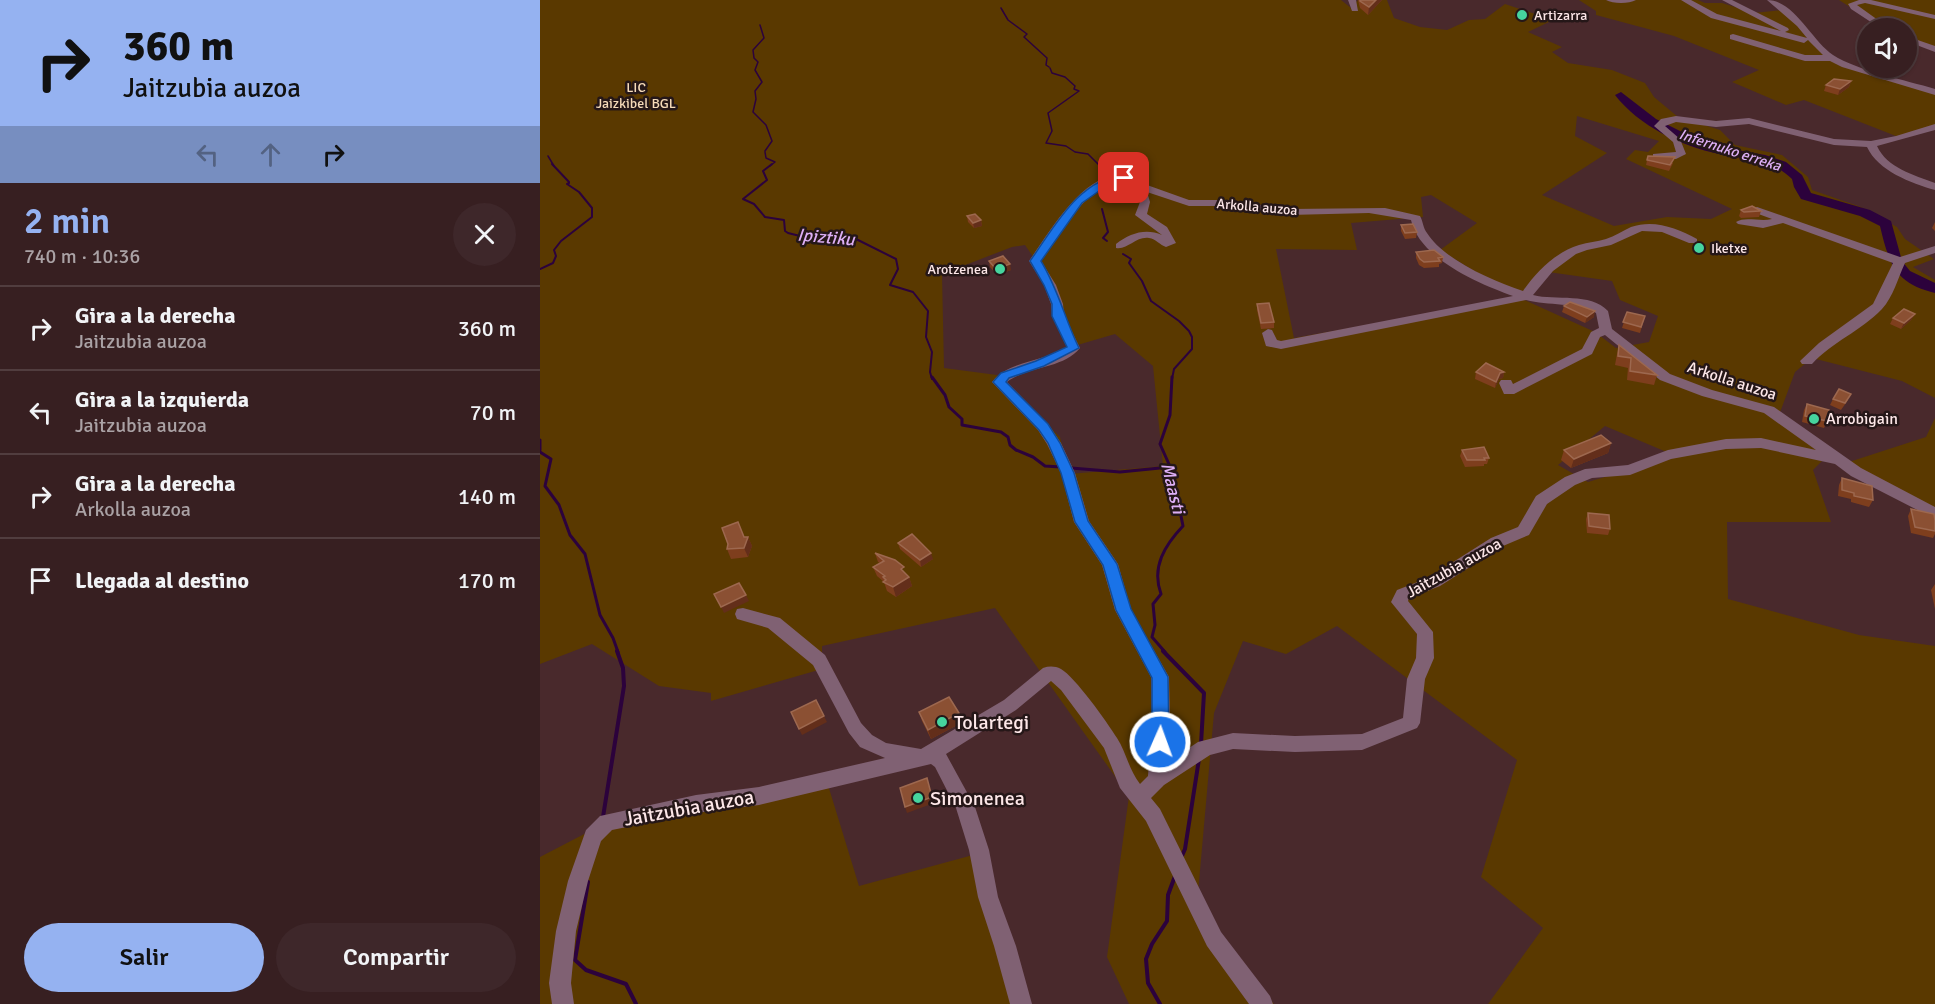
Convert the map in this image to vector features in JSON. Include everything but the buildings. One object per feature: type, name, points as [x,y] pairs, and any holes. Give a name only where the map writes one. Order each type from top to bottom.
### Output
[{"type":"street","points":[[1352,0],[1355,9]]},
{"type":"street","points":[[1610,0],[1632,0]]},
{"type":"street","points":[[1685,0],[1714,16],[1815,43]]},
{"type":"street","points":[[1726,0],[1804,40]]},
{"type":"street","points":[[1772,0],[1800,24],[1815,43],[1832,58],[1845,65],[1935,92]]},
{"type":"street","points":[[1870,18],[1854,8],[1852,4],[1865,2],[1935,17]]},
{"type":"street","points":[[1733,37],[1805,58],[1832,58]]},
{"type":"street","points":[[1917,42],[1935,49]]},
{"type":"street","points":[[1657,156],[1681,154],[1679,144],[1670,132],[1659,126],[1664,121],[1676,119],[1716,123],[1749,121],[1834,142],[1870,144],[1898,139],[1935,127]]},
{"type":"street","points":[[1870,144],[1874,155],[1889,166],[1935,187]]},
{"type":"street","name":"Arkolla auzoa","points":[[1157,779],[1161,723],[1160,677],[1123,610],[1110,564],[1082,522],[1068,473],[1054,443],[1043,427],[999,382],[1005,375],[1040,364],[1074,348],[1058,316],[1057,304],[1050,285],[1035,261],[1078,201],[1101,184],[1115,178],[1124,178],[1142,188],[1182,202],[1228,203],[1263,210],[1292,212],[1374,209],[1399,212],[1416,218],[1419,231],[1428,242],[1484,281],[1526,297],[1546,301],[1593,304],[1602,311],[1606,330],[1642,361],[1665,377],[1707,393],[1769,410],[1878,486],[1935,514]]},
{"type":"street","points":[[1120,246],[1130,239],[1145,234],[1154,234],[1166,244],[1170,243],[1170,236],[1164,229],[1145,220],[1141,214],[1145,202],[1142,188]]},
{"type":"street","points":[[1757,210],[1895,260],[1935,249]]},
{"type":"street","points":[[1742,222],[1763,225],[1784,219]]},
{"type":"street","points":[[1526,297],[1534,283],[1580,248],[1609,242],[1634,230],[1652,227],[1673,230],[1693,241]]},
{"type":"street","points":[[1807,361],[1819,348],[1878,306],[1895,260]]},
{"type":"street","name":"Arkolla auzoa","points":[[1268,333],[1271,343],[1281,345],[1526,297]]},
{"type":"street","points":[[1506,383],[1509,391],[1574,358],[1587,351],[1595,335],[1606,330]]},
{"type":"street","name":"Jaitzubia auzoa","points":[[1140,796],[1157,779],[1198,753],[1233,741],[1295,744],[1362,742],[1411,723],[1416,679],[1425,658],[1425,632],[1399,602],[1403,594],[1434,582],[1497,542],[1524,531],[1541,500],[1570,481],[1590,473],[1630,470],[1668,455],[1726,444],[1761,443],[1842,461]]},
{"type":"street","points":[[743,614],[774,623],[819,660],[855,728],[866,741],[883,750],[922,757],[934,755],[942,761],[965,807],[979,850],[988,897],[1005,946],[1021,1004]]},
{"type":"street","name":"Jaitzubia auzoa","points":[[563,1004],[561,972],[566,931],[578,880],[593,836],[607,822],[696,804],[759,796],[922,757],[953,741],[1010,705],[1049,673],[1055,674],[1067,685],[1111,744],[1127,782],[1153,815],[1214,939],[1262,1004]]},
{"type":"green space","name":"LIC Jaizkibel BGL","points":[[540,0],[1341,0],[1351,8],[1358,0],[1387,0],[1394,18],[1420,27],[1447,30],[1469,20],[1485,19],[1505,4],[1553,20],[1528,32],[1562,47],[1552,52],[1568,63],[1612,70],[1645,83],[1654,97],[1678,117],[1720,130],[1735,145],[1782,155],[1808,177],[1812,190],[1861,207],[1897,227],[1905,239],[1934,259],[1913,267],[1935,280],[1935,398],[1902,381],[1812,358],[1795,372],[1779,415],[1830,453],[1813,470],[1831,522],[1727,522],[1728,599],[1859,635],[1935,646],[1935,1004],[1488,1004],[1543,928],[1481,877],[1517,760],[1337,626],[1286,654],[1243,641],[1214,713],[1198,893],[1218,933],[1274,1004],[1129,1004],[1107,957],[1129,796],[995,608],[822,646],[822,669],[711,701],[711,693],[659,686],[592,644],[540,664]],"holes":[[[1577,116],[1659,141],[1648,152],[1635,150],[1626,159],[1732,209],[1711,219],[1667,217],[1614,226],[1542,195],[1607,153],[1575,136]],[[1431,195],[1477,223],[1440,250],[1518,298],[1294,338],[1276,249],[1357,250],[1351,223],[1423,217],[1421,197]],[[1025,245],[1058,293],[1062,317],[1074,346],[1115,334],[1153,366],[1163,466],[1069,474],[1060,437],[997,375],[944,368],[942,274],[1012,247]],[[1541,271],[1612,281],[1620,300],[1658,316],[1649,342],[1616,348],[1595,332],[1520,298]],[[1605,426],[1676,456],[1588,482],[1558,465]]]},
{"type":"green space","points":[[1579,0],[1698,0],[1705,3],[1722,3],[1754,13],[1783,10],[1835,61],[1857,68],[1857,78],[1892,78],[1935,91],[1935,128],[1901,138],[1804,100],[1786,105],[1732,82],[1759,70],[1674,36],[1596,15],[1596,11]]},
{"type":"green space","points":[[1839,0],[1935,0],[1935,49],[1917,43],[1917,18],[1867,18]]},
{"type":"green space","points":[[1935,418],[1935,522],[1849,462],[1926,437]]},
{"type":"green space","points":[[828,785],[859,886],[973,855],[1018,1004],[540,1004],[540,857],[590,831]]},
{"type":"waterway","name":"Maasti","points":[[1001,8],[1008,20],[1027,34],[1024,37],[1047,58],[1046,65],[1049,67]]},
{"type":"waterway","name":"Ipiztiku","points":[[760,25],[764,38],[753,50],[754,58],[758,62],[755,70],[762,82],[755,91],[753,112],[766,125],[772,141],[765,151]]},
{"type":"waterway","name":"Maasti","points":[[1050,68],[1052,73],[1065,77],[1075,86],[1074,89],[1079,91],[1048,113],[1052,131],[1046,143],[1066,146],[1075,152],[1088,154],[1100,166]]},
{"type":"waterway","name":"Infernuko erreka","points":[[1621,95],[1652,122],[1678,136],[1705,147],[1761,158],[1781,165],[1798,178],[1800,187],[1806,196],[1865,213],[1886,224],[1895,261],[1905,274],[1935,289]]},
{"type":"waterway","name":"Ipiztiku","points":[[765,152],[766,158],[775,162],[770,166]]},
{"type":"waterway","points":[[548,156],[554,166]]},
{"type":"waterway","points":[[552,164],[569,182]]},
{"type":"waterway","name":"Ipiztiku","points":[[772,164],[763,171],[767,180],[743,199],[754,204],[765,217],[784,220],[785,231],[788,233],[812,239],[854,238],[896,259],[898,269],[890,285],[913,292],[928,311],[926,337],[932,352],[930,372],[932,379]]},
{"type":"waterway","name":"Maasti","points":[[1099,164],[1108,171],[1108,178]]},
{"type":"waterway","points":[[540,269],[553,263],[556,256],[554,250],[561,241],[592,217],[592,208],[579,192],[567,184],[569,183]]},
{"type":"waterway","name":"Maasti","points":[[1102,209],[1108,232],[1103,238],[1107,241]]},
{"type":"waterway","name":"Maasti","points":[[1123,254],[1131,259],[1129,263],[1142,281],[1151,301],[1179,321],[1192,337],[1192,349],[1174,369],[1172,379]]},
{"type":"waterway","name":"Ipiztiku","points":[[932,377],[945,395],[949,407],[962,419],[962,425],[1001,432],[1008,437],[1010,445],[1016,450],[1033,457],[1045,466],[1061,467]]},
{"type":"waterway","name":"Maasti","points":[[1165,652],[1152,637],[1155,625],[1153,604],[1161,594],[1158,575],[1165,549],[1183,526],[1172,471],[1160,444],[1170,415],[1172,377]]},
{"type":"waterway","points":[[540,440],[540,450]]},
{"type":"waterway","points":[[540,452],[551,459],[545,486],[559,505],[570,535],[585,554],[600,615],[618,652]]},
{"type":"waterway","name":"Ipiztiku","points":[[1071,468],[1120,472],[1170,467]]},
{"type":"waterway","points":[[603,817],[624,686],[623,668],[617,651]]},
{"type":"waterway","name":"Maasti","points":[[1163,651],[1204,693],[1201,744]]},
{"type":"waterway","name":"Maasti","points":[[1181,858],[1185,849],[1199,759]]},
{"type":"waterway","name":"Maasti","points":[[1160,1004],[1148,983],[1146,959],[1152,944],[1167,921],[1168,895],[1175,876]]},
{"type":"waterway","points":[[588,882],[575,960],[586,970],[626,984],[636,1004]]},
{"type":"place","name":"Artizarra","points":[[1522,15]]},
{"type":"place","name":"Iketxe","points":[[1699,248]]},
{"type":"place","name":"Arotzenea","points":[[1000,269]]},
{"type":"place","name":"Arrobigain","points":[[1814,419]]},
{"type":"place","name":"Tolartegi","points":[[942,722]]},
{"type":"place","name":"Simonenea","points":[[918,798]]},
{"type":"route","points":[[1124,178],[1109,179],[1078,201],[1035,261],[1050,285],[1057,304],[1058,316],[1074,348],[1070,352],[1040,364],[1005,375],[999,382],[1043,427],[1054,443],[1068,473],[1082,522],[1110,564],[1123,610],[1160,677],[1160,742]]}]
